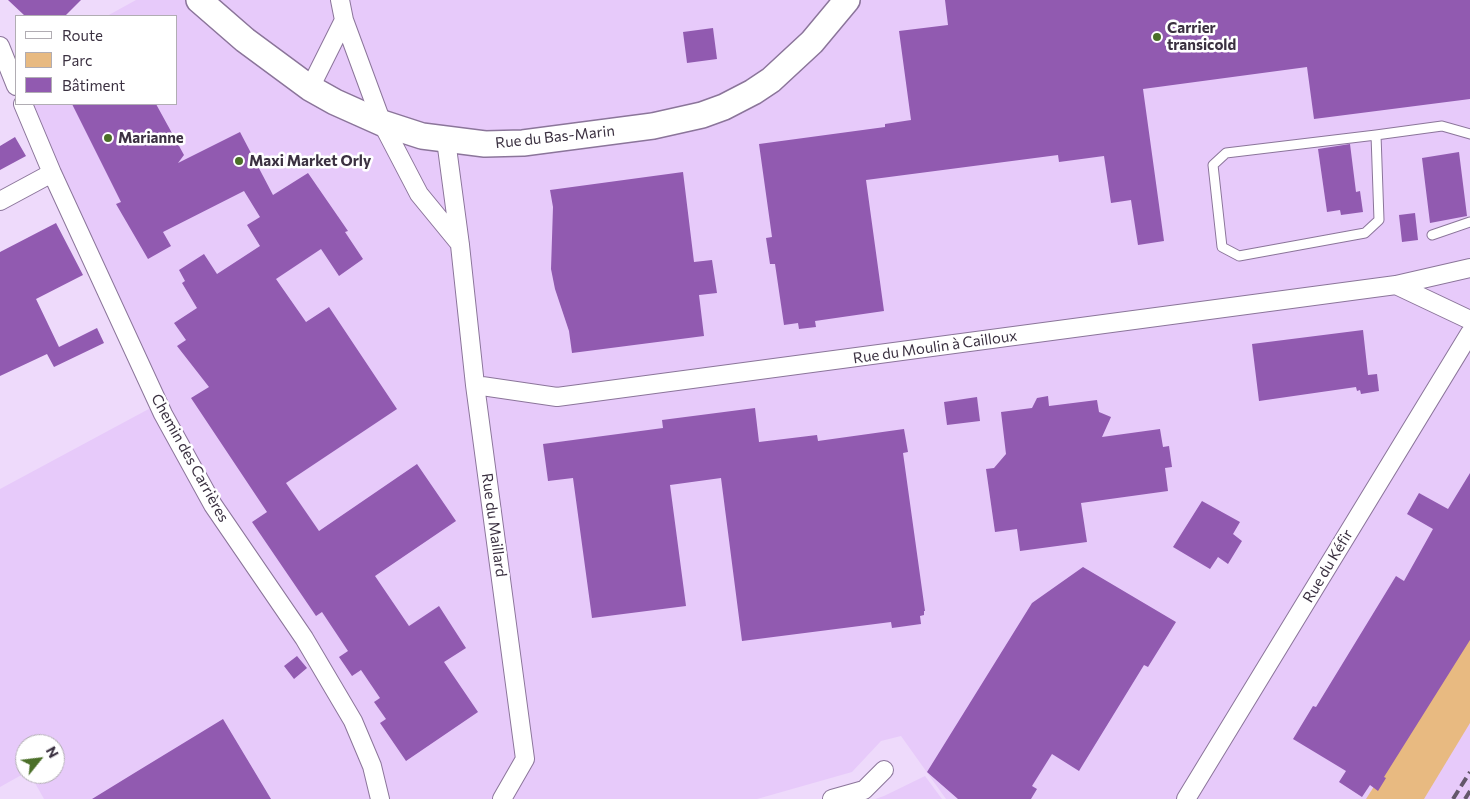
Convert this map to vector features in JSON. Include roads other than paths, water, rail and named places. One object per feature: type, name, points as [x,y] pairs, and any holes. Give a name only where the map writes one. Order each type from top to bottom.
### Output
[{"type":"main road","name":"Rue du Bas-Marin","points":[[198,0],[245,40],[310,88],[335,102],[382,124],[422,136],[486,144],[523,143],[653,126],[702,116],[753,92],[771,80],[812,42],[847,0]]},
{"type":"street","points":[[340,0],[344,20],[382,124],[420,194],[460,245]]},
{"type":"street","points":[[310,88],[344,20]]},
{"type":"street","points":[[0,48],[15,84]]},
{"type":"street","name":"Chemin des Carrières","points":[[23,105],[52,173],[163,414],[213,505],[304,638],[353,721],[372,766],[380,799]]},
{"type":"street","name":"Rue du Maillard","points":[[446,140],[460,245],[475,385],[525,759],[502,799]]},
{"type":"street","points":[[0,201],[52,173]]},
{"type":"street","name":"Rue du Moulin à Cailloux","points":[[475,385],[557,397],[1396,285],[1470,268]]},
{"type":"street","points":[[1396,285],[1470,320]]},
{"type":"street","name":"Rue du Kéfir","points":[[1186,799],[1470,333]]},
{"type":"street","points":[[832,799],[864,790],[884,770]]},
{"type":"lane","points":[[1376,134],[1379,220],[1365,233],[1238,256],[1222,247],[1213,165],[1226,154],[1376,134],[1442,126],[1470,134]]},
{"type":"lane","points":[[1432,235],[1470,222]]},
{"type":"railway","points":[[1453,799],[1470,772]]},
{"type":"railway","points":[[1465,799],[1470,791]]},
{"type":"place","name":"Carrier transicold","points":[[1157,37]]},
{"type":"place","name":"Marianne","points":[[108,138]]},
{"type":"place","name":"Maxi Market Orly","points":[[239,161]]}]
